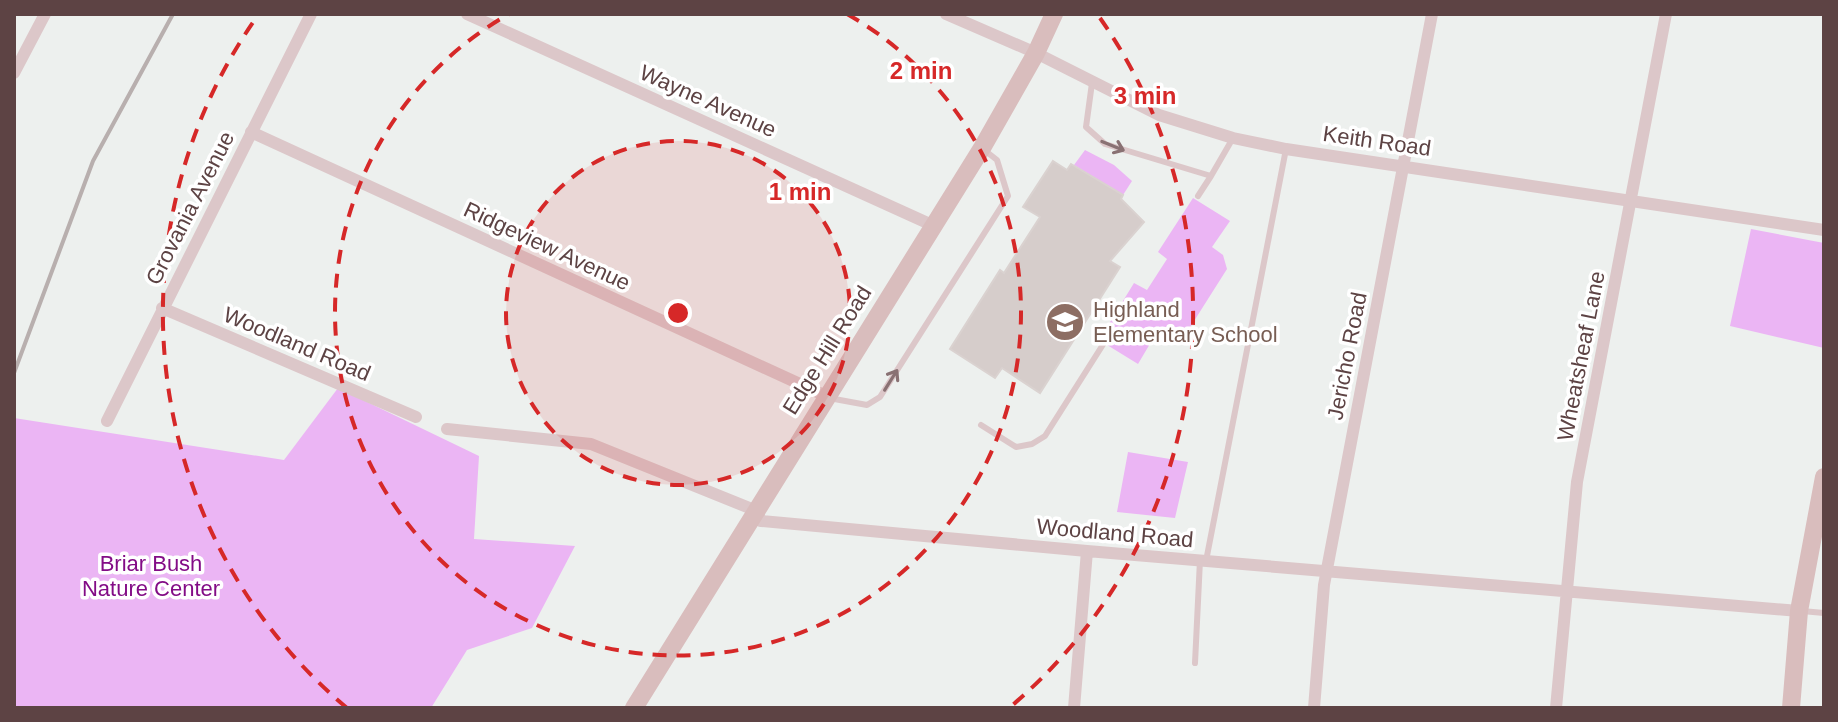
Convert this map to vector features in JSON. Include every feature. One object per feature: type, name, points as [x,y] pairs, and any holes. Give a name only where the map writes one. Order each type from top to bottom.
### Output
[{"type":"street","points":[[14,73],[45,14]]},
{"type":"street","name":"Grovania Avenue","points":[[107,421],[311,14]]},
{"type":"street","name":"Wayne Avenue","points":[[467,14],[932,225]]},
{"type":"street","name":"Keith Road","points":[[946,14],[1036,53],[1159,115],[1233,138],[1286,149],[1824,230]]},
{"type":"street","name":"Edge Hill Road","points":[[634,708],[982,148],[1036,53],[1054,14]]},
{"type":"street","name":"Jericho Road","points":[[1314,708],[1326,570],[1432,14]]},
{"type":"street","name":"Wheatsheaf Lane","points":[[1556,708],[1577,482],[1666,14]]},
{"type":"street","name":"Ridgeview Avenue","points":[[251,132],[826,396]]},
{"type":"street","name":"Woodland Road","points":[[162,308],[416,417]]},
{"type":"street","name":"Woodland Road","points":[[447,429],[591,444],[757,511],[761,521],[1799,611]]},
{"type":"street","points":[[1791,708],[1799,611],[1824,477]]},
{"type":"street","points":[[1074,708],[1087,551]]},
{"type":"lane","points":[[1092,83],[1086,127],[1105,144],[1211,176]]},
{"type":"lane","points":[[1198,196],[1233,138]]},
{"type":"lane","points":[[826,396],[837,401],[867,405],[880,397],[1008,196],[997,160],[982,148]]},
{"type":"lane","points":[[1195,663],[1203,560],[1286,149]]},
{"type":"lane","points":[[981,425],[1016,447],[1032,444],[1045,436],[1104,343]]},
{"type":"lane","points":[[1799,611],[1824,613]]},
{"type":"green space","points":[[1085,150],[1114,165],[1132,181],[1123,195],[1074,165]]},
{"type":"green space","points":[[1193,198],[1230,221],[1212,247],[1223,255],[1227,269],[1182,340],[1166,344],[1154,337],[1138,364],[1099,340],[1134,283],[1147,290],[1167,259],[1158,252]]},
{"type":"green space","points":[[1751,229],[1824,243],[1824,348],[1730,326]]},
{"type":"green space","name":"Briar Bush Nature Center","points":[[338,388],[479,456],[474,539],[575,546],[532,628],[467,650],[431,708],[14,708],[14,418],[284,460]]},
{"type":"green space","points":[[1128,452],[1188,462],[1175,518],[1117,512]]},
{"type":"building","points":[[1053,161],[1067,170],[1071,164],[1123,195],[1121,199],[1144,222],[1110,261],[1120,267],[1040,393],[1002,368],[995,378],[950,349],[1000,270],[1004,273],[1040,217],[1023,207]]},
{"type":"railway","points":[[14,373],[93,161],[173,14]]},
{"type":"place","name":"Highland Elementary School","points":[[1065,322]]}]
